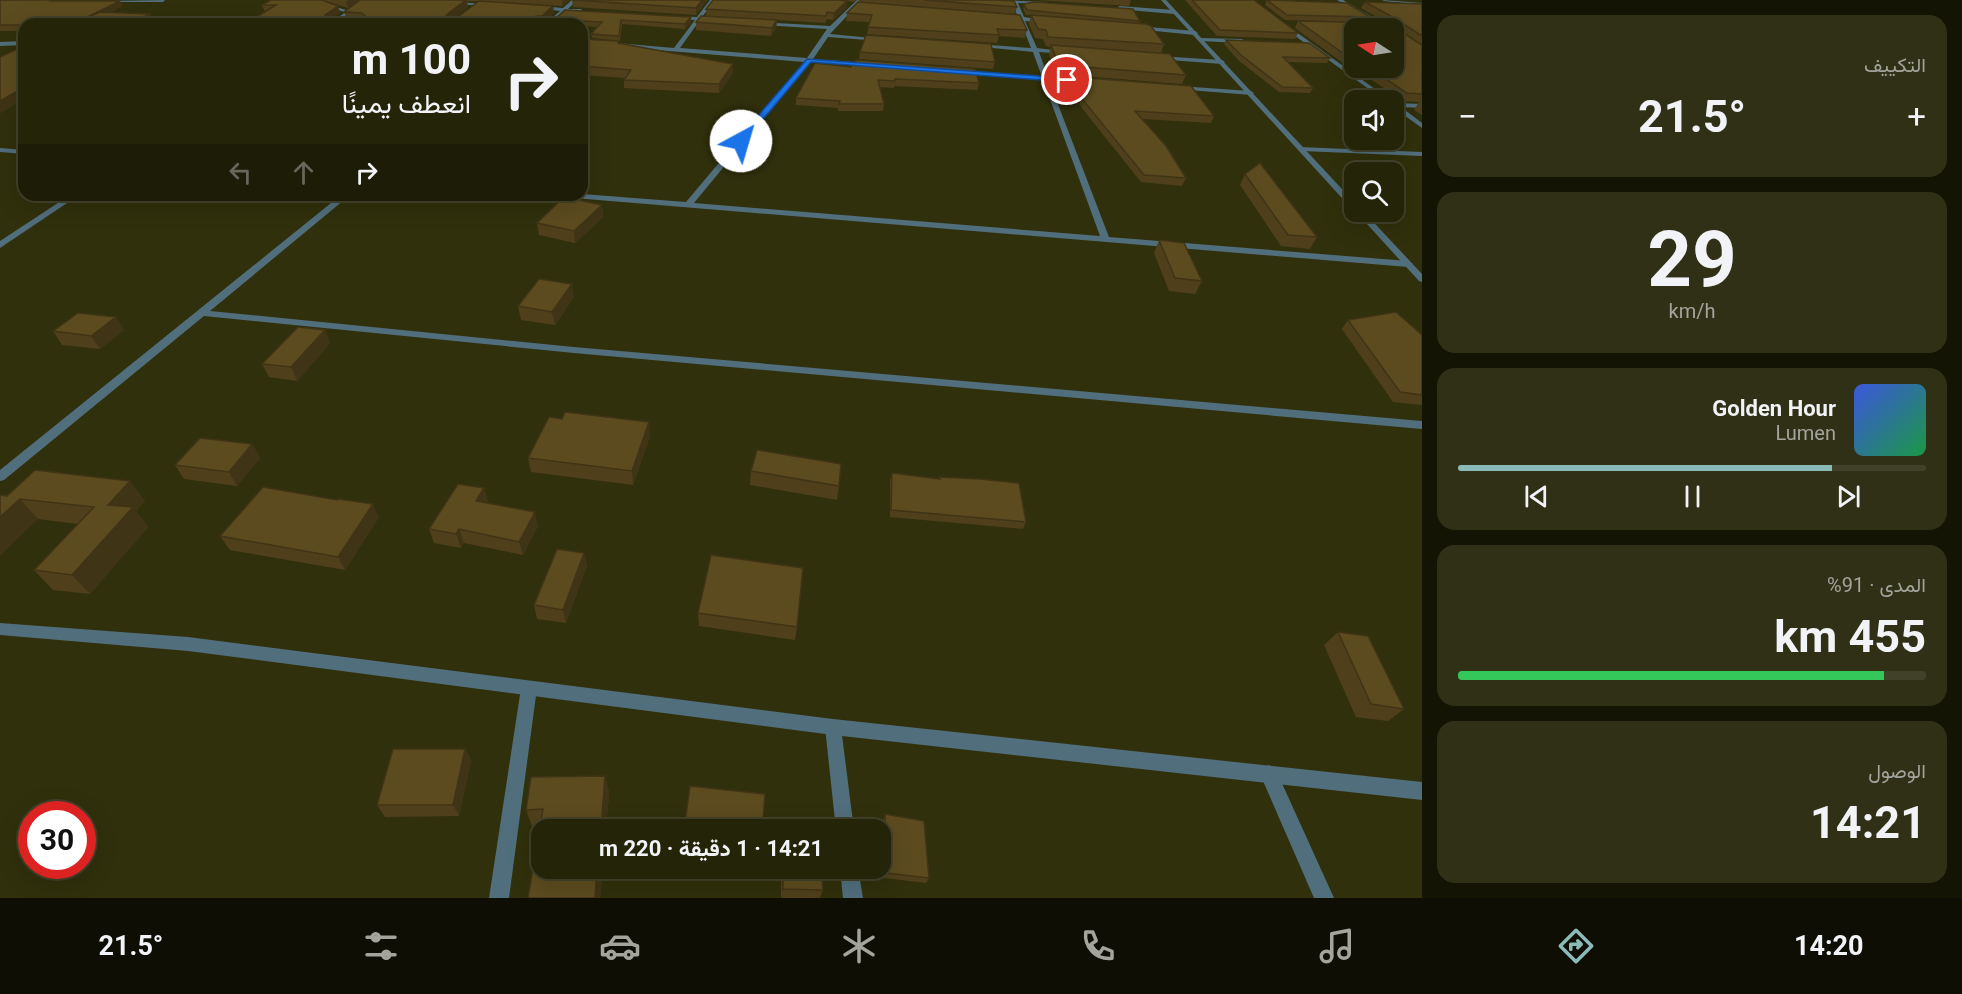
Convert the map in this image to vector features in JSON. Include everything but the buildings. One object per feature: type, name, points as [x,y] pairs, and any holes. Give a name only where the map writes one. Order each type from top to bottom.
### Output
[{"type":"street","points":[[310,0],[349,12]]},
{"type":"street","points":[[340,18],[367,0]]},
{"type":"street","points":[[470,11],[485,0]]},
{"type":"street","points":[[555,18],[575,0]]},
{"type":"street","points":[[676,49],[697,18],[713,0]]},
{"type":"street","points":[[1002,0],[1049,3]]},
{"type":"street","points":[[1163,0],[1344,195]]},
{"type":"street","points":[[1340,0],[1370,18]]},
{"type":"street","points":[[1384,0],[1422,4]]},
{"type":"street","points":[[93,2],[163,1]]},
{"type":"street","points":[[1015,1],[1105,239]]},
{"type":"street","points":[[448,2],[500,6]]},
{"type":"street","points":[[844,4],[857,3],[866,6]]},
{"type":"street","points":[[689,204],[809,60],[829,32],[857,3]]},
{"type":"street","points":[[532,8],[586,11]]},
{"type":"street","points":[[1117,8],[1174,12]]},
{"type":"street","points":[[664,16],[719,20]]},
{"type":"street","points":[[1000,17],[1057,21]]},
{"type":"street","points":[[753,22],[885,39]]},
{"type":"street","points":[[1294,24],[1282,24],[1374,90]]},
{"type":"street","points":[[1126,27],[1195,33]]},
{"type":"street","points":[[1201,40],[1249,41]]},
{"type":"street","points":[[588,42],[880,66]]},
{"type":"street","points":[[0,44],[18,43]]},
{"type":"street","points":[[1296,43],[1308,44]]},
{"type":"street","points":[[966,45],[1069,52]]},
{"type":"street","points":[[1148,57],[1222,62]]},
{"type":"street","points":[[950,71],[1102,83]]},
{"type":"street","points":[[1171,88],[1251,93]]},
{"type":"street","points":[[1404,105],[1422,106]]},
{"type":"street","points":[[1404,112],[1422,126]]},
{"type":"street","points":[[1302,149],[1422,154]]},
{"type":"street","points":[[0,150],[18,152]]},
{"type":"street","points":[[588,197],[1408,264]]},
{"type":"street","points":[[0,246],[66,201]]},
{"type":"street","points":[[0,477],[339,201]]},
{"type":"street","points":[[1369,222],[1422,279]]},
{"type":"street","points":[[203,313],[574,350],[1422,425]]},
{"type":"street","points":[[0,629],[188,644],[832,727],[1422,791]]},
{"type":"street","points":[[499,898],[529,688]]},
{"type":"street","points":[[832,727],[844,819]]},
{"type":"street","points":[[1269,774],[1323,898]]},
{"type":"street","points":[[850,879],[853,898]]},
{"type":"route","points":[[741,141],[809,60],[1067,80]]}]
